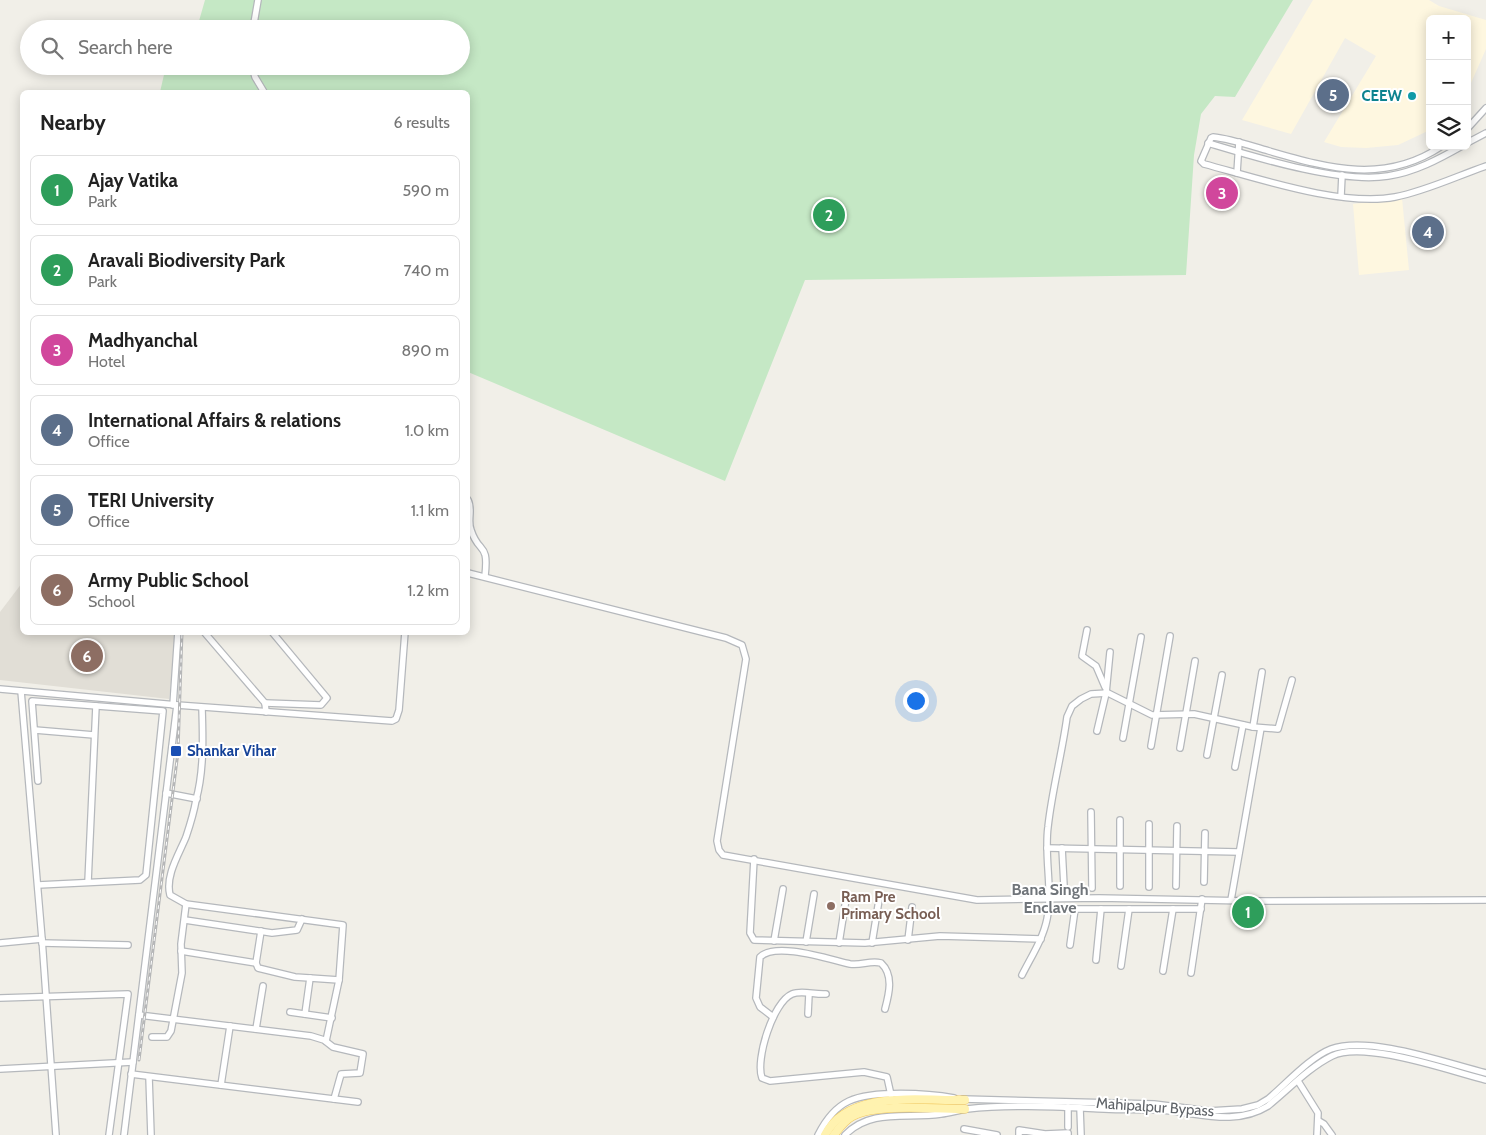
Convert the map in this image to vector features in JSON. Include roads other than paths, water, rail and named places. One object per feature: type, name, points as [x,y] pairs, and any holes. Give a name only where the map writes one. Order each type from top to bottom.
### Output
[{"type":"main road","points":[[825,1135],[840,1116],[861,1104],[965,1100]]},
{"type":"main road","points":[[834,1135],[853,1116],[864,1112],[893,1109],[965,1109]]},
{"type":"street","points":[[255,20],[258,0]]},
{"type":"street","points":[[254,75],[263,90]]},
{"type":"street","points":[[1471,124],[1486,108]]},
{"type":"street","points":[[1471,141],[1486,133]]},
{"type":"street","points":[[1435,150],[1413,163],[1396,168],[1368,170],[1319,163],[1213,137],[1208,143],[1201,159],[1202,163],[1321,194],[1381,199],[1396,197],[1486,166]]},
{"type":"street","points":[[1237,173],[1239,142]]},
{"type":"street","points":[[1208,143],[1238,152],[1342,175],[1374,177],[1397,174],[1417,168],[1454,150]]},
{"type":"street","points":[[1342,175],[1342,196]]},
{"type":"street","points":[[470,508],[470,529],[487,554],[485,576]]},
{"type":"street","points":[[470,573],[717,635],[742,645],[746,659],[718,847],[723,855],[754,859],[968,899],[1486,900]]},
{"type":"street","points":[[1087,630],[1082,656],[1096,666],[1106,691]]},
{"type":"street","points":[[124,1135],[166,794],[175,705],[178,635]]},
{"type":"street","points":[[207,635],[265,703],[266,712]]},
{"type":"street","points":[[265,703],[317,705],[323,704],[327,698],[274,635]]},
{"type":"street","points":[[0,689],[202,708],[384,722],[395,720],[399,710],[405,635]]},
{"type":"street","points":[[1151,746],[1170,636]]},
{"type":"street","points":[[1123,738],[1141,637]]},
{"type":"street","points":[[1097,731],[1106,691],[1110,652]]},
{"type":"street","points":[[1180,748],[1195,661]]},
{"type":"street","points":[[1253,727],[1262,672]]},
{"type":"street","points":[[1207,755],[1222,676]]},
{"type":"street","points":[[1022,974],[1041,939],[1049,909],[1047,848],[1050,815],[1069,712],[1081,699],[1091,694],[1106,691],[1145,713],[1156,716],[1186,713],[1213,716],[1253,727],[1280,728],[1292,680]]},
{"type":"street","points":[[21,691],[38,885],[56,1135]]},
{"type":"street","points":[[22,700],[160,710],[164,714],[146,875],[140,880],[38,885]]},
{"type":"street","points":[[32,701],[38,781]]},
{"type":"street","points":[[88,882],[96,706]]},
{"type":"street","points":[[202,708],[202,752],[197,798],[186,835],[173,868],[169,887],[170,895],[174,899],[186,904],[343,925],[339,980],[326,1041]]},
{"type":"street","points":[[1235,767],[1243,725]]},
{"type":"street","points":[[1231,900],[1261,728]]},
{"type":"street","points":[[34,730],[94,735]]},
{"type":"street","points":[[166,794],[197,798]]},
{"type":"street","points":[[1091,812],[1092,888]]},
{"type":"street","points":[[1120,820],[1120,886]]},
{"type":"street","points":[[1149,824],[1149,887]]},
{"type":"street","points":[[1176,886],[1177,826]]},
{"type":"street","points":[[1204,882],[1205,833]]},
{"type":"street","points":[[1047,848],[1238,852]]},
{"type":"street","points":[[1062,848],[1064,886]]},
{"type":"street","points":[[754,859],[751,936],[754,940],[872,943],[940,936],[1041,939]]},
{"type":"street","points":[[774,941],[783,889]]},
{"type":"street","points":[[806,942],[814,894]]},
{"type":"street","points":[[839,943],[846,899]]},
{"type":"street","points":[[1191,973],[1202,899]]},
{"type":"street","points":[[872,943],[880,900]]},
{"type":"street","points":[[152,1037],[169,1036],[174,1019],[182,973],[181,951],[186,904]]},
{"type":"street","points":[[908,940],[912,907]]},
{"type":"street","points":[[1049,909],[1201,909]]},
{"type":"street","points":[[1070,945],[1075,909]]},
{"type":"street","points":[[1096,960],[1101,909]]},
{"type":"street","points":[[1121,966],[1129,909]]},
{"type":"street","points":[[1163,971],[1174,909]]},
{"type":"street","points":[[184,920],[275,932],[297,930],[302,919]]},
{"type":"street","points":[[261,931],[256,963],[259,969],[310,978],[339,980]]},
{"type":"street","points":[[0,943],[42,941],[128,945]]},
{"type":"street","points":[[181,951],[256,963]]},
{"type":"street","points":[[773,1017],[758,1004],[756,988],[760,957],[775,952],[821,956],[853,964],[864,962],[881,964],[886,969],[889,984],[885,1010]]},
{"type":"street","points":[[305,1014],[310,978]]},
{"type":"street","points":[[256,1029],[263,986]]},
{"type":"street","points":[[826,994],[796,992],[780,1005],[773,1017],[761,1063],[760,1072],[765,1080],[871,1072],[887,1077],[891,1094]]},
{"type":"street","points":[[0,998],[128,993],[109,1135]]},
{"type":"street","points":[[808,1014],[809,994]]},
{"type":"street","points":[[290,1012],[332,1018]]},
{"type":"street","points":[[139,1014],[311,1036],[326,1041],[332,1047],[364,1056],[359,1074],[341,1074],[334,1099]]},
{"type":"street","points":[[221,1085],[230,1026]]},
{"type":"street","name":"Mahipalpur Bypass","points":[[818,1135],[828,1117],[848,1101],[891,1094],[944,1096],[965,1100],[1007,1099],[1154,1104],[1209,1111],[1242,1109],[1258,1105],[1268,1099],[1320,1055],[1331,1049],[1354,1045],[1384,1047],[1486,1073]]},
{"type":"street","name":"Mahipalpur Bypass","points":[[845,1135],[858,1123],[870,1119],[942,1114],[965,1109],[1080,1108],[1161,1110],[1208,1117],[1241,1116],[1262,1110],[1332,1056],[1359,1051],[1403,1058],[1486,1080]]},
{"type":"street","points":[[0,1069],[133,1062]]},
{"type":"street","points":[[131,1074],[358,1102]]},
{"type":"street","points":[[149,1077],[151,1135]]},
{"type":"street","points":[[1298,1081],[1313,1102],[1319,1121],[1317,1135]]},
{"type":"street","points":[[1068,1108],[1068,1127]]},
{"type":"street","points":[[1080,1108],[1081,1135]]},
{"type":"street","points":[[1319,1121],[1324,1124],[1332,1135]]},
{"type":"street","points":[[964,1129],[997,1135]]},
{"type":"street","points":[[1019,1135],[1019,1130],[1045,1134],[1068,1133],[1068,1135]]},
{"type":"railway","points":[[139,1060],[178,752],[182,635]]},
{"type":"place","name":"TERI University","points":[[1333,95]]},
{"type":"place","name":"CEEW","points":[[1412,96]]},
{"type":"place","name":"Madhyanchal","points":[[1222,193]]},
{"type":"place","name":"Aravali Biodiversity Park","points":[[829,215]]},
{"type":"place","name":"International Affairs & relations","points":[[1428,232]]},
{"type":"place","name":"Army Public School","points":[[87,656]]},
{"type":"place","name":"Shankar Vihar","points":[[176,751]]},
{"type":"place","name":"Ram Pre Primary School","points":[[831,906]]},
{"type":"place","name":"Ajay Vatika","points":[[1248,912]]},
{"type":"district","name":"Bana Singh Enclave","points":[[1050,898]]}]
